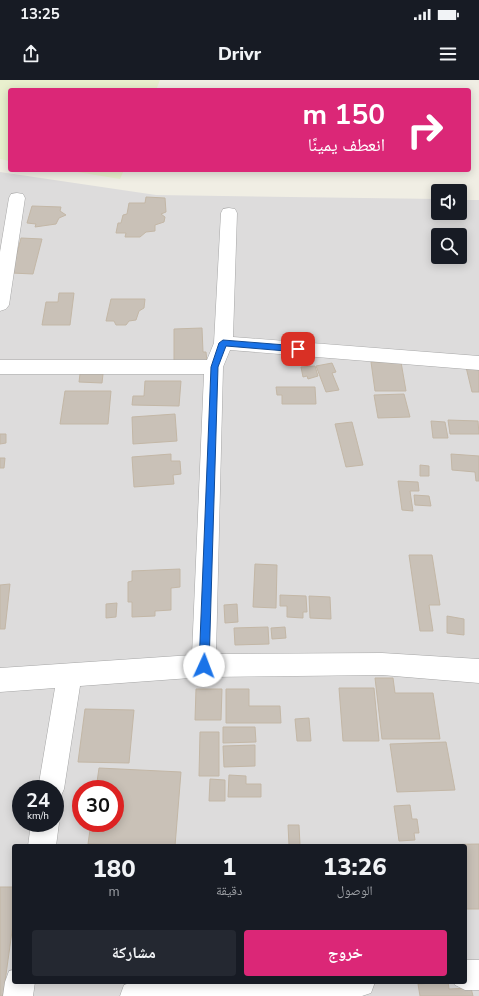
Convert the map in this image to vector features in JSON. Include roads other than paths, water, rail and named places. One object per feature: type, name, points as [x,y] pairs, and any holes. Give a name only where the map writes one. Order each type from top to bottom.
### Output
[{"type":"street","points":[[0,305],[17,198]]},
{"type":"street","points":[[204,666],[214,367],[223,343],[229,213]]},
{"type":"street","points":[[223,343],[479,363]]},
{"type":"street","points":[[0,367],[214,367]]},
{"type":"street","points":[[0,680],[204,666],[382,664],[479,671]]},
{"type":"street","points":[[52,780],[68,676]]},
{"type":"street","points":[[42,844],[44,832]]},
{"type":"street","points":[[467,976],[479,975]]},
{"type":"street","points":[[18,996],[20,984]]},
{"type":"street","points":[[135,996],[328,984]]}]
